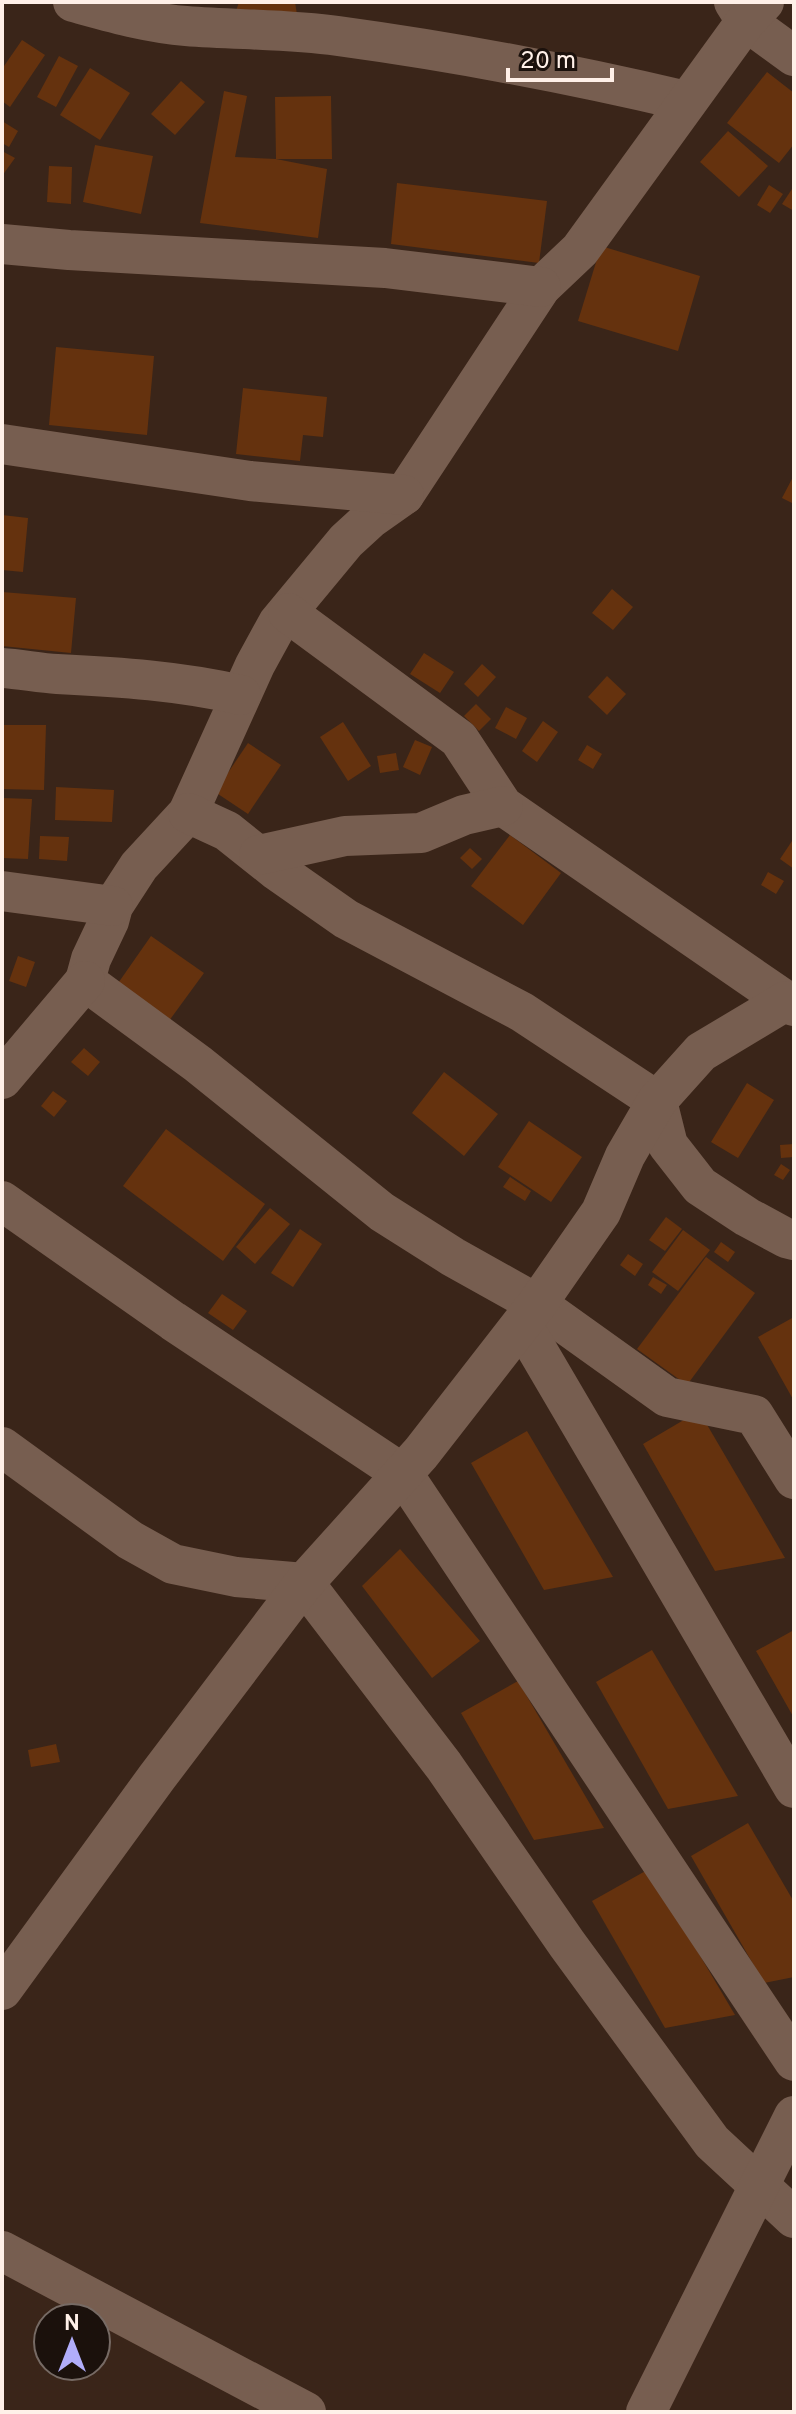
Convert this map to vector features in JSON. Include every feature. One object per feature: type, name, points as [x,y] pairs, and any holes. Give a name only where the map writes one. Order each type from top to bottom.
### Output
[{"type":"street","points":[[73,2],[133,18],[184,26],[335,35],[431,50],[554,70],[686,101]]},
{"type":"street","points":[[2,1079],[85,981],[113,906],[139,866],[188,813],[241,695],[278,623],[346,541],[404,495],[541,287],[580,250],[748,8],[794,56]]},
{"type":"street","points":[[2,244],[385,268],[541,287]]},
{"type":"street","points":[[2,444],[250,481],[404,495]]},
{"type":"street","points":[[2,1990],[157,1777],[304,1583],[403,1474],[529,1314],[601,1212],[625,1156],[657,1101],[701,1052],[790,1003],[503,806],[459,739],[288,613]]},
{"type":"street","points":[[2,668],[189,684],[241,695]]},
{"type":"street","points":[[259,855],[345,836],[421,833],[464,815],[503,806]]},
{"type":"street","points":[[188,813],[227,831],[346,919],[522,1012],[657,1101],[668,1145],[700,1186],[747,1217],[794,1240]]},
{"type":"street","points":[[2,891],[113,906]]},
{"type":"street","points":[[85,981],[198,1064],[382,1212],[453,1257],[529,1314],[667,1397],[754,1415],[794,1479]]},
{"type":"street","points":[[2,1201],[173,1321],[403,1474],[794,2061]]},
{"type":"street","points":[[529,1314],[794,1788]]},
{"type":"street","points":[[2,1447],[130,1540],[173,1564],[236,1577],[304,1583],[444,1766],[567,1944],[712,2142],[794,2218]]},
{"type":"street","points":[[646,2412],[794,2116]]},
{"type":"street","points":[[2,2251],[306,2412]]},
{"type":"building","points":[[239,2],[295,2],[299,27],[236,11]]},
{"type":"building","points":[[22,40],[45,55],[10,107],[2,101],[2,69]]},
{"type":"building","points":[[59,56],[78,66],[56,107],[37,97]]},
{"type":"building","points":[[90,68],[130,93],[100,140],[60,115]]},
{"type":"building","points":[[767,72],[794,93],[794,144],[779,163],[727,123]]},
{"type":"building","points":[[181,81],[205,102],[175,135],[151,114]]},
{"type":"building","points":[[224,91],[247,96],[235,157],[276,159],[327,169],[318,238],[200,223]]},
{"type":"building","points":[[331,96],[332,159],[276,159],[275,97]]},
{"type":"building","points":[[2,121],[18,131],[9,147],[2,143]]},
{"type":"building","points":[[728,131],[768,166],[739,197],[700,162]]},
{"type":"building","points":[[95,145],[153,156],[141,214],[83,202]]},
{"type":"building","points":[[2,151],[15,158],[2,176]]},
{"type":"building","points":[[49,166],[72,167],[71,204],[47,202]]},
{"type":"building","points":[[397,183],[547,201],[539,263],[391,244]]},
{"type":"building","points":[[769,185],[783,194],[770,213],[757,205]]},
{"type":"building","points":[[794,186],[794,211],[782,204]]},
{"type":"building","points":[[601,246],[700,276],[678,351],[578,321]]},
{"type":"building","points":[[56,347],[154,356],[147,435],[49,425]]},
{"type":"building","points":[[243,388],[327,397],[323,437],[303,435],[300,461],[236,454]]},
{"type":"building","points":[[794,475],[794,504],[782,498]]},
{"type":"building","points":[[2,515],[28,518],[23,572],[2,570]]},
{"type":"building","points":[[612,589],[633,607],[613,630],[592,613]]},
{"type":"building","points":[[2,592],[76,598],[71,653],[2,646]]},
{"type":"building","points":[[424,653],[454,672],[440,693],[410,674]]},
{"type":"building","points":[[482,664],[496,677],[478,697],[464,684]]},
{"type":"building","points":[[607,676],[626,694],[607,715],[588,697]]},
{"type":"building","points":[[476,704],[491,719],[479,731],[464,716]]},
{"type":"building","points":[[506,707],[527,718],[516,739],[495,728]]},
{"type":"building","points":[[543,721],[558,732],[537,762],[522,751]]},
{"type":"building","points":[[343,722],[371,766],[348,781],[320,737]]},
{"type":"building","points":[[2,725],[46,725],[44,790],[2,789]]},
{"type":"building","points":[[415,740],[432,747],[420,775],[403,767]]},
{"type":"building","points":[[248,743],[281,765],[248,814],[215,792]]},
{"type":"building","points":[[587,745],[602,754],[593,769],[578,760]]},
{"type":"building","points":[[396,753],[399,770],[380,773],[377,756]]},
{"type":"building","points":[[56,787],[114,790],[112,822],[55,820]]},
{"type":"building","points":[[2,798],[32,799],[28,859],[2,858]]},
{"type":"building","points":[[510,835],[561,873],[523,925],[471,886]]},
{"type":"building","points":[[40,836],[69,837],[67,861],[39,859]]},
{"type":"building","points":[[794,838],[794,869],[780,859]]},
{"type":"building","points":[[470,848],[482,859],[472,869],[460,858]]},
{"type":"building","points":[[768,872],[784,881],[776,894],[761,885]]},
{"type":"building","points":[[151,936],[204,973],[166,1025],[114,989]]},
{"type":"building","points":[[18,956],[35,962],[26,987],[9,981]]},
{"type":"building","points":[[84,1048],[100,1062],[88,1076],[71,1062]]},
{"type":"building","points":[[444,1072],[498,1114],[464,1156],[412,1113]]},
{"type":"building","points":[[747,1083],[774,1100],[738,1158],[711,1142]]},
{"type":"building","points":[[53,1091],[67,1101],[54,1117],[41,1106]]},
{"type":"building","points":[[529,1121],[582,1157],[551,1202],[498,1167]]},
{"type":"building","points":[[166,1129],[265,1204],[223,1261],[123,1186]]},
{"type":"building","points":[[794,1144],[794,1157],[781,1158],[780,1145]]},
{"type":"building","points":[[781,1164],[790,1170],[783,1180],[774,1175]]},
{"type":"building","points":[[510,1177],[531,1191],[525,1201],[503,1187]]},
{"type":"building","points":[[270,1208],[290,1224],[255,1264],[236,1247]]},
{"type":"building","points":[[666,1217],[682,1229],[665,1251],[649,1240]]},
{"type":"building","points":[[300,1229],[322,1244],[293,1287],[271,1273]]},
{"type":"building","points":[[683,1230],[710,1250],[678,1291],[652,1272]]},
{"type":"building","points":[[721,1242],[735,1252],[728,1262],[714,1252]]},
{"type":"building","points":[[628,1254],[643,1264],[635,1276],[620,1265]]},
{"type":"building","points":[[706,1257],[755,1293],[687,1385],[637,1349]]},
{"type":"building","points":[[653,1277],[667,1285],[661,1294],[648,1285]]},
{"type":"building","points":[[222,1294],[247,1311],[233,1330],[208,1313]]},
{"type":"building","points":[[794,1317],[794,1401],[758,1337]]},
{"type":"building","points":[[699,1411],[785,1558],[715,1571],[643,1444]]},
{"type":"building","points":[[527,1431],[613,1577],[544,1590],[471,1463]]},
{"type":"building","points":[[400,1549],[480,1641],[432,1678],[362,1586]]},
{"type":"building","points":[[794,1630],[794,1718],[756,1651]]},
{"type":"building","points":[[652,1650],[738,1796],[668,1809],[596,1682]]},
{"type":"building","points":[[518,1681],[604,1828],[534,1840],[461,1713]]},
{"type":"building","points":[[56,1744],[60,1762],[31,1767],[28,1750]]},
{"type":"building","points":[[748,1823],[794,1902],[794,1977],[764,1983],[691,1856]]},
{"type":"building","points":[[649,1869],[735,2015],[665,2028],[592,1901]]}]
